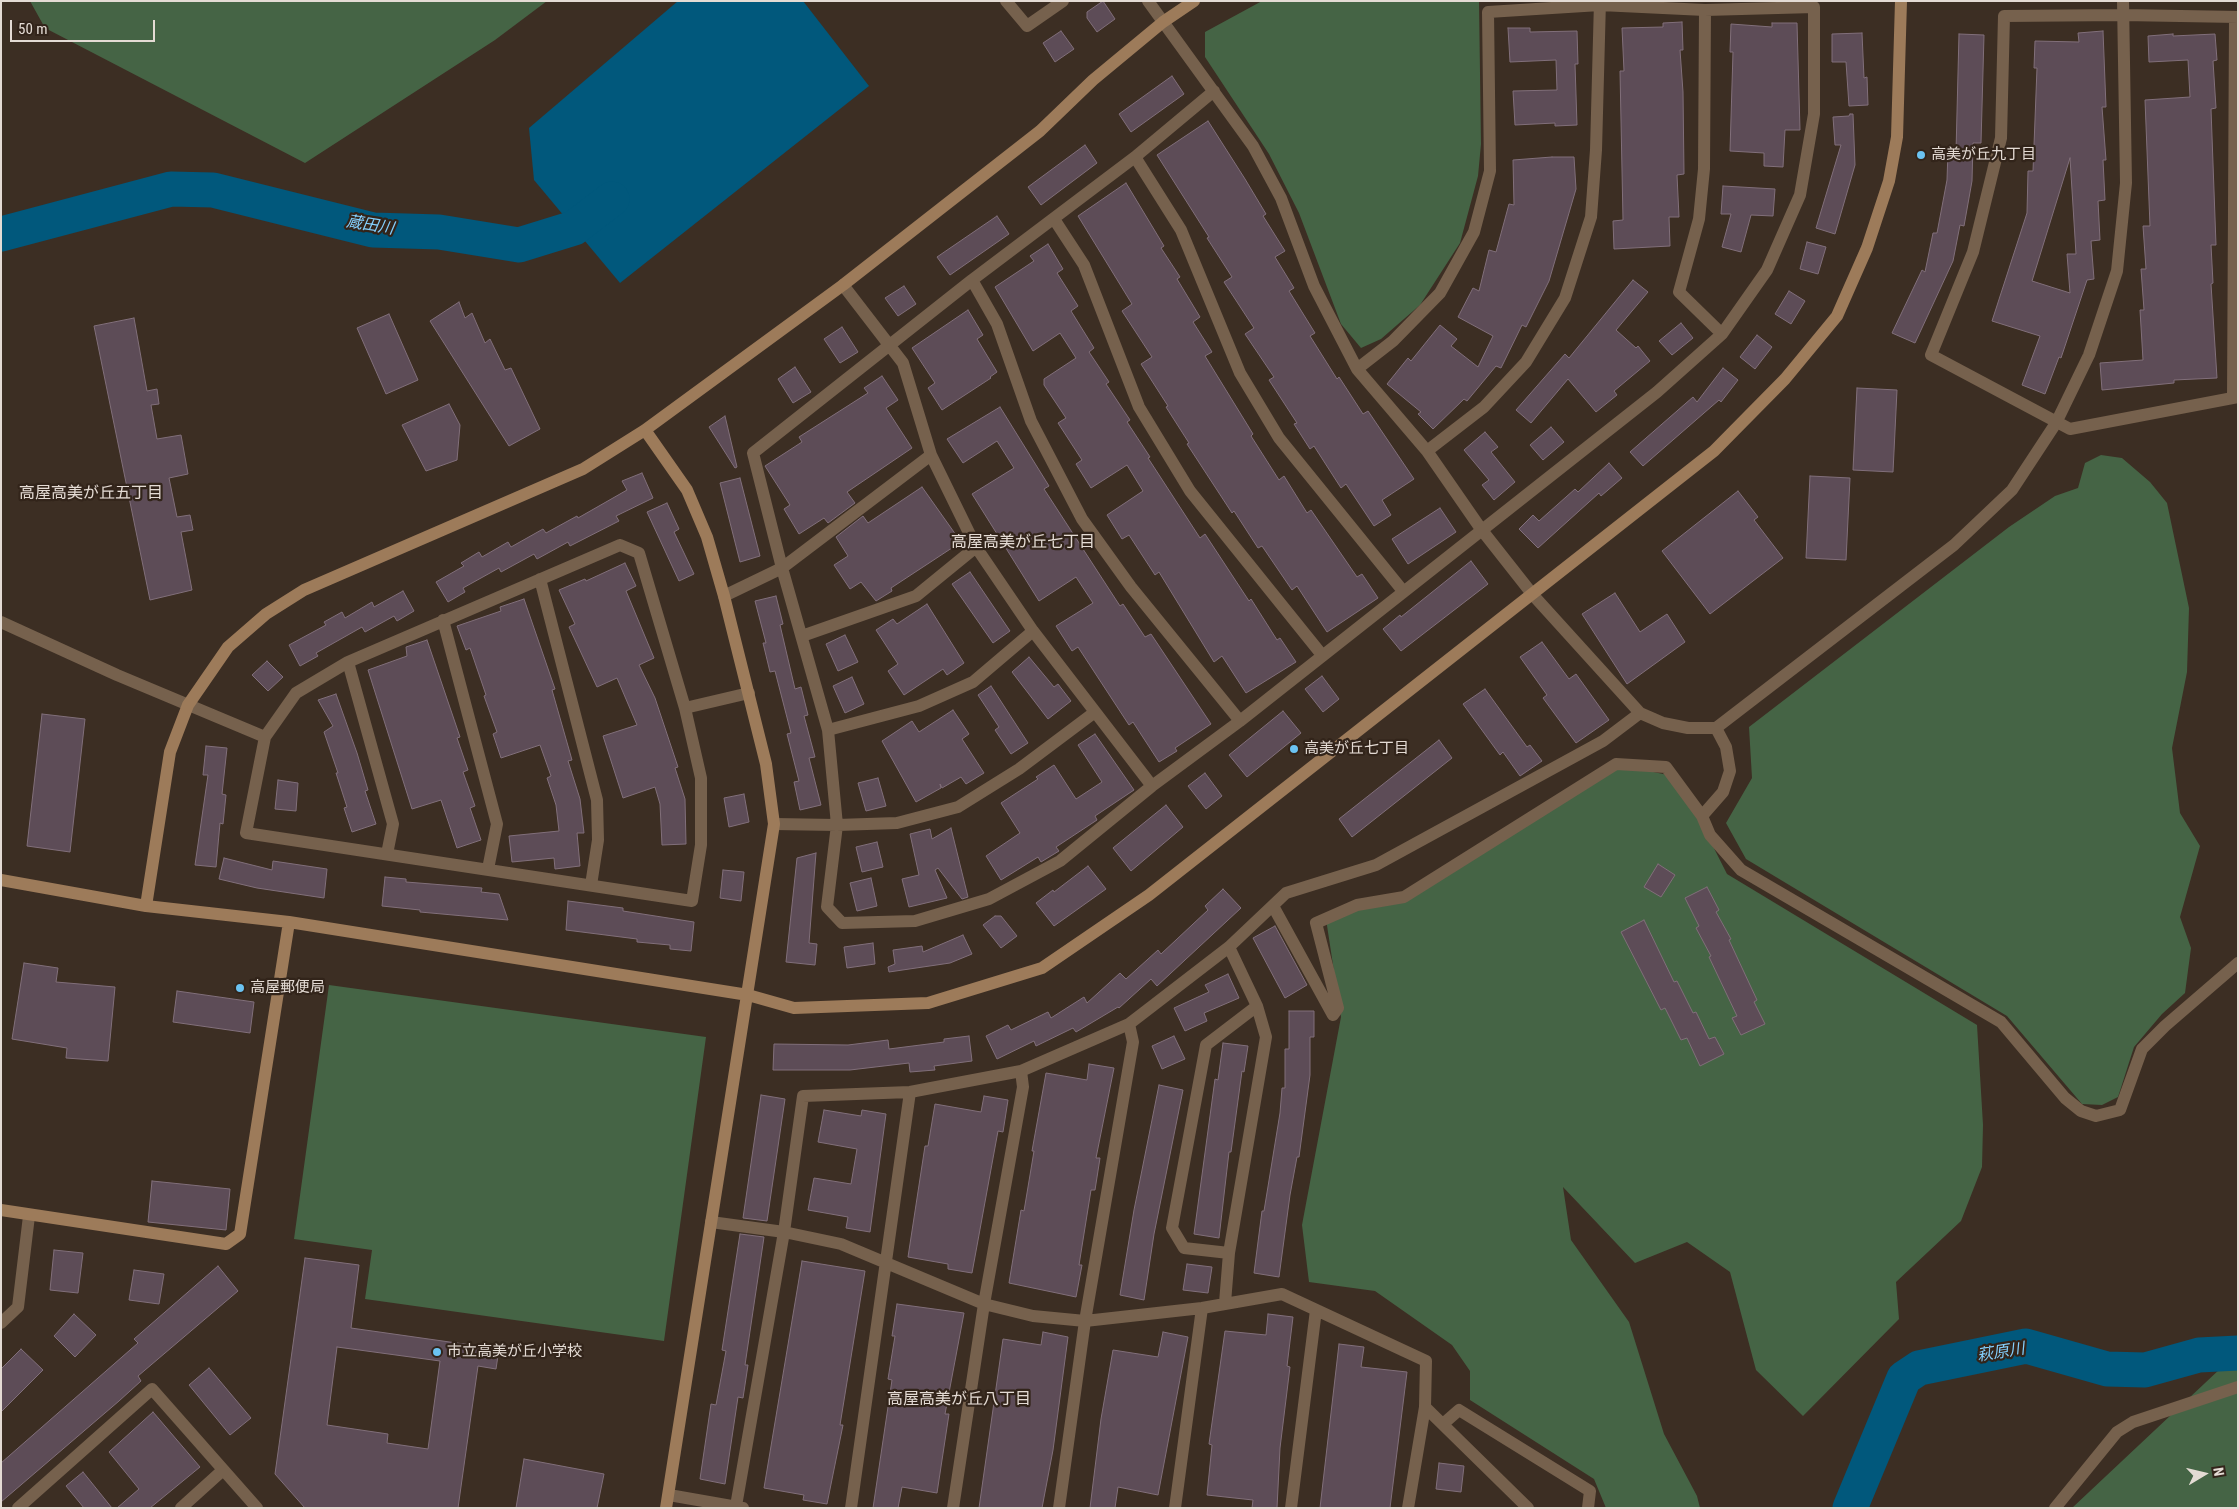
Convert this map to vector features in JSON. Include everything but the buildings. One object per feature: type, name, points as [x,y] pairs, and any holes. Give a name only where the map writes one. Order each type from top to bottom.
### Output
[{"type":"street","points":[[1006,1],[1027,26],[1063,1]]},
{"type":"street","points":[[1148,1],[1253,146],[1281,198],[1314,286],[1357,369],[1426,451],[1481,529],[1533,595],[1640,713],[1663,723],[1688,728],[1716,728],[1954,545],[2012,490],[2056,423],[2089,355],[2117,271],[2126,183],[2123,1]]},
{"type":"street","points":[[146,906],[170,752],[188,705],[228,647],[266,614],[304,590],[583,469],[645,430],[843,286],[1040,131],[1093,80],[1163,22],[1194,1]]},
{"type":"street","points":[[1,880],[146,906],[289,922],[748,995],[794,1008],[928,1003],[1042,968],[1149,895],[1533,595],[1714,451],[1785,379],[1837,316],[1867,248],[1889,181],[1898,137],[1901,1]]},
{"type":"street","points":[[1214,91],[1135,157],[972,280],[753,453],[782,568],[828,730],[837,825],[827,907],[842,923],[915,921],[989,899],[1060,861],[1152,786],[1240,721],[1657,392],[1722,334],[1767,270],[1800,195],[1814,114],[1814,8],[1705,10],[1600,3],[1488,12],[1490,171],[1474,232],[1440,293],[1393,341],[1357,369]]},
{"type":"street","points":[[1426,451],[1484,407],[1526,362],[1565,298],[1591,217],[1596,150],[1600,3]]},
{"type":"street","points":[[1705,10],[1704,169],[1699,219],[1679,292],[1722,334]]},
{"type":"street","points":[[2123,15],[2236,17],[2236,398],[2070,429],[1931,356],[1973,252],[2001,138],[2004,16],[2123,15]]},
{"type":"street","points":[[1135,157],[1181,230],[1240,372],[1279,438],[1403,592]]},
{"type":"street","points":[[1054,219],[1084,265],[1139,407],[1190,491],[1322,655]]},
{"type":"street","points":[[972,280],[997,324],[1030,421],[1082,519],[1130,587],[1240,721]]},
{"type":"street","points":[[843,286],[903,363],[931,455],[976,547],[1033,631],[1152,786]]},
{"type":"street","points":[[645,430],[687,490],[707,537],[724,596],[766,764],[774,824],[666,1508]]},
{"type":"street","points":[[724,596],[782,568],[931,455]]},
{"type":"street","points":[[620,545],[639,552],[685,708],[701,778],[701,845],[692,901],[246,833],[265,738],[296,693],[348,662],[444,620],[620,545]]},
{"type":"street","points":[[802,636],[916,596],[976,547]]},
{"type":"street","points":[[540,579],[597,800],[598,840],[591,885]]},
{"type":"street","points":[[444,620],[497,824],[488,870]]},
{"type":"street","points":[[1,622],[265,738]]},
{"type":"street","points":[[828,730],[919,706],[974,682],[1033,631]]},
{"type":"street","points":[[348,662],[393,824],[387,854]]},
{"type":"street","points":[[685,708],[748,693]]},
{"type":"street","points":[[774,824],[837,825],[898,823],[958,807],[1019,769],[1096,712]]},
{"type":"street","points":[[669,1495],[740,1507],[784,1232],[803,1096],[910,1092],[1021,1070],[1129,1024],[1229,948],[1286,893],[1376,865],[1603,741],[1640,713]]},
{"type":"street","points":[[1702,816],[1723,792],[1730,771],[1726,747],[1716,728]]},
{"type":"street","points":[[1273,906],[1333,1015],[1338,1008],[1316,923],[1357,905],[1404,897],[1616,764],[1666,767],[1702,816],[1710,834],[1741,870],[2001,1022],[2065,1098],[2081,1111],[2096,1116],[2120,1110],[2142,1049],[2165,1026],[2238,963]]},
{"type":"street","points":[[1,1210],[29,1216],[226,1244],[240,1234],[289,922]]},
{"type":"street","points":[[1225,1303],[1229,1253],[1266,1037],[1257,1006],[1229,948]]},
{"type":"street","points":[[1229,1253],[1184,1248],[1172,1228],[1206,1045],[1257,1006]]},
{"type":"street","points":[[1059,1508],[1086,1321],[1134,1042],[1129,1024]]},
{"type":"street","points":[[954,1508],[984,1304],[1023,1087],[1021,1070]]},
{"type":"street","points":[[851,1508],[910,1092]]},
{"type":"street","points":[[1,1322],[18,1307],[29,1216]]},
{"type":"street","points":[[711,1222],[784,1232],[841,1244],[984,1304],[1033,1316],[1086,1321],[1202,1308],[1282,1294],[1426,1361],[1425,1407],[1408,1508]]},
{"type":"street","points":[[1175,1508],[1202,1308]]},
{"type":"street","points":[[1291,1508],[1316,1310]]},
{"type":"street","points":[[2055,1508],[2117,1432],[2133,1422],[2238,1387]]},
{"type":"street","points":[[18,1508],[152,1390],[257,1508]]},
{"type":"street","points":[[1425,1407],[1528,1508]]},
{"type":"street","points":[[1443,1424],[1460,1410],[1590,1491],[1588,1508]]},
{"type":"street","points":[[181,1508],[223,1470]]},
{"type":"green space","points":[[30,1],[547,1],[495,40],[305,163],[45,28]]},
{"type":"green space","points":[[1262,1],[1479,1],[1481,144],[1478,176],[1460,243],[1420,305],[1381,339],[1361,348],[1341,324],[1299,213],[1269,154],[1205,57],[1205,32]]},
{"type":"green space","points":[[2101,455],[2122,458],[2150,482],[2167,503],[2189,608],[2187,672],[2172,748],[2180,813],[2200,846],[2180,917],[2191,948],[2185,993],[2162,1014],[2134,1047],[2118,1097],[2102,1105],[2082,1104],[2007,1016],[1746,859],[1726,823],[1752,778],[1749,727],[2009,527],[2055,496],[2078,488],[2085,463]]},
{"type":"green space","points":[[1614,764],[1678,777],[1727,874],[1977,1025],[1983,1125],[1982,1167],[1961,1221],[1896,1282],[1899,1319],[1803,1416],[1756,1370],[1730,1272],[1687,1242],[1635,1263],[1563,1187],[1571,1240],[1629,1322],[1664,1434],[1697,1496],[1700,1508],[1606,1508],[1594,1479],[1470,1400],[1470,1371],[1452,1345],[1375,1291],[1309,1282],[1302,1225],[1341,1017],[1326,919],[1403,893]]},
{"type":"green space","points":[[329,985],[706,1037],[664,1341],[365,1299],[372,1250],[294,1239]]},
{"type":"green space","points":[[2238,1352],[2238,1508],[2072,1508]]},
{"type":"water","points":[[678,1],[803,1],[869,86],[620,283],[534,180],[529,128]]},
{"type":"waterway","name":"蔵田川","points":[[1,234],[171,189],[213,190],[373,230],[439,232],[519,245],[574,228],[612,199]]},
{"type":"waterway","name":"萩原川","points":[[1850,1508],[1904,1378],[1919,1368],[2026,1346],[2107,1369],[2145,1370],[2199,1355],[2238,1353]]},
{"type":"place","name":"高美が丘九丁目","points":[[1921,155]]},
{"type":"place","name":"高美が丘七丁目","points":[[1294,749]]},
{"type":"place","name":"高屋郵便局","points":[[240,988]]},
{"type":"place","name":"市立高美が丘小学校","points":[[437,1352]]},
{"type":"district","name":"高屋高美が丘五丁目","points":[[91,494]]},
{"type":"district","name":"高屋高美が丘七丁目","points":[[1023,543]]},
{"type":"district","name":"高屋高美が丘八丁目","points":[[959,1400]]}]
